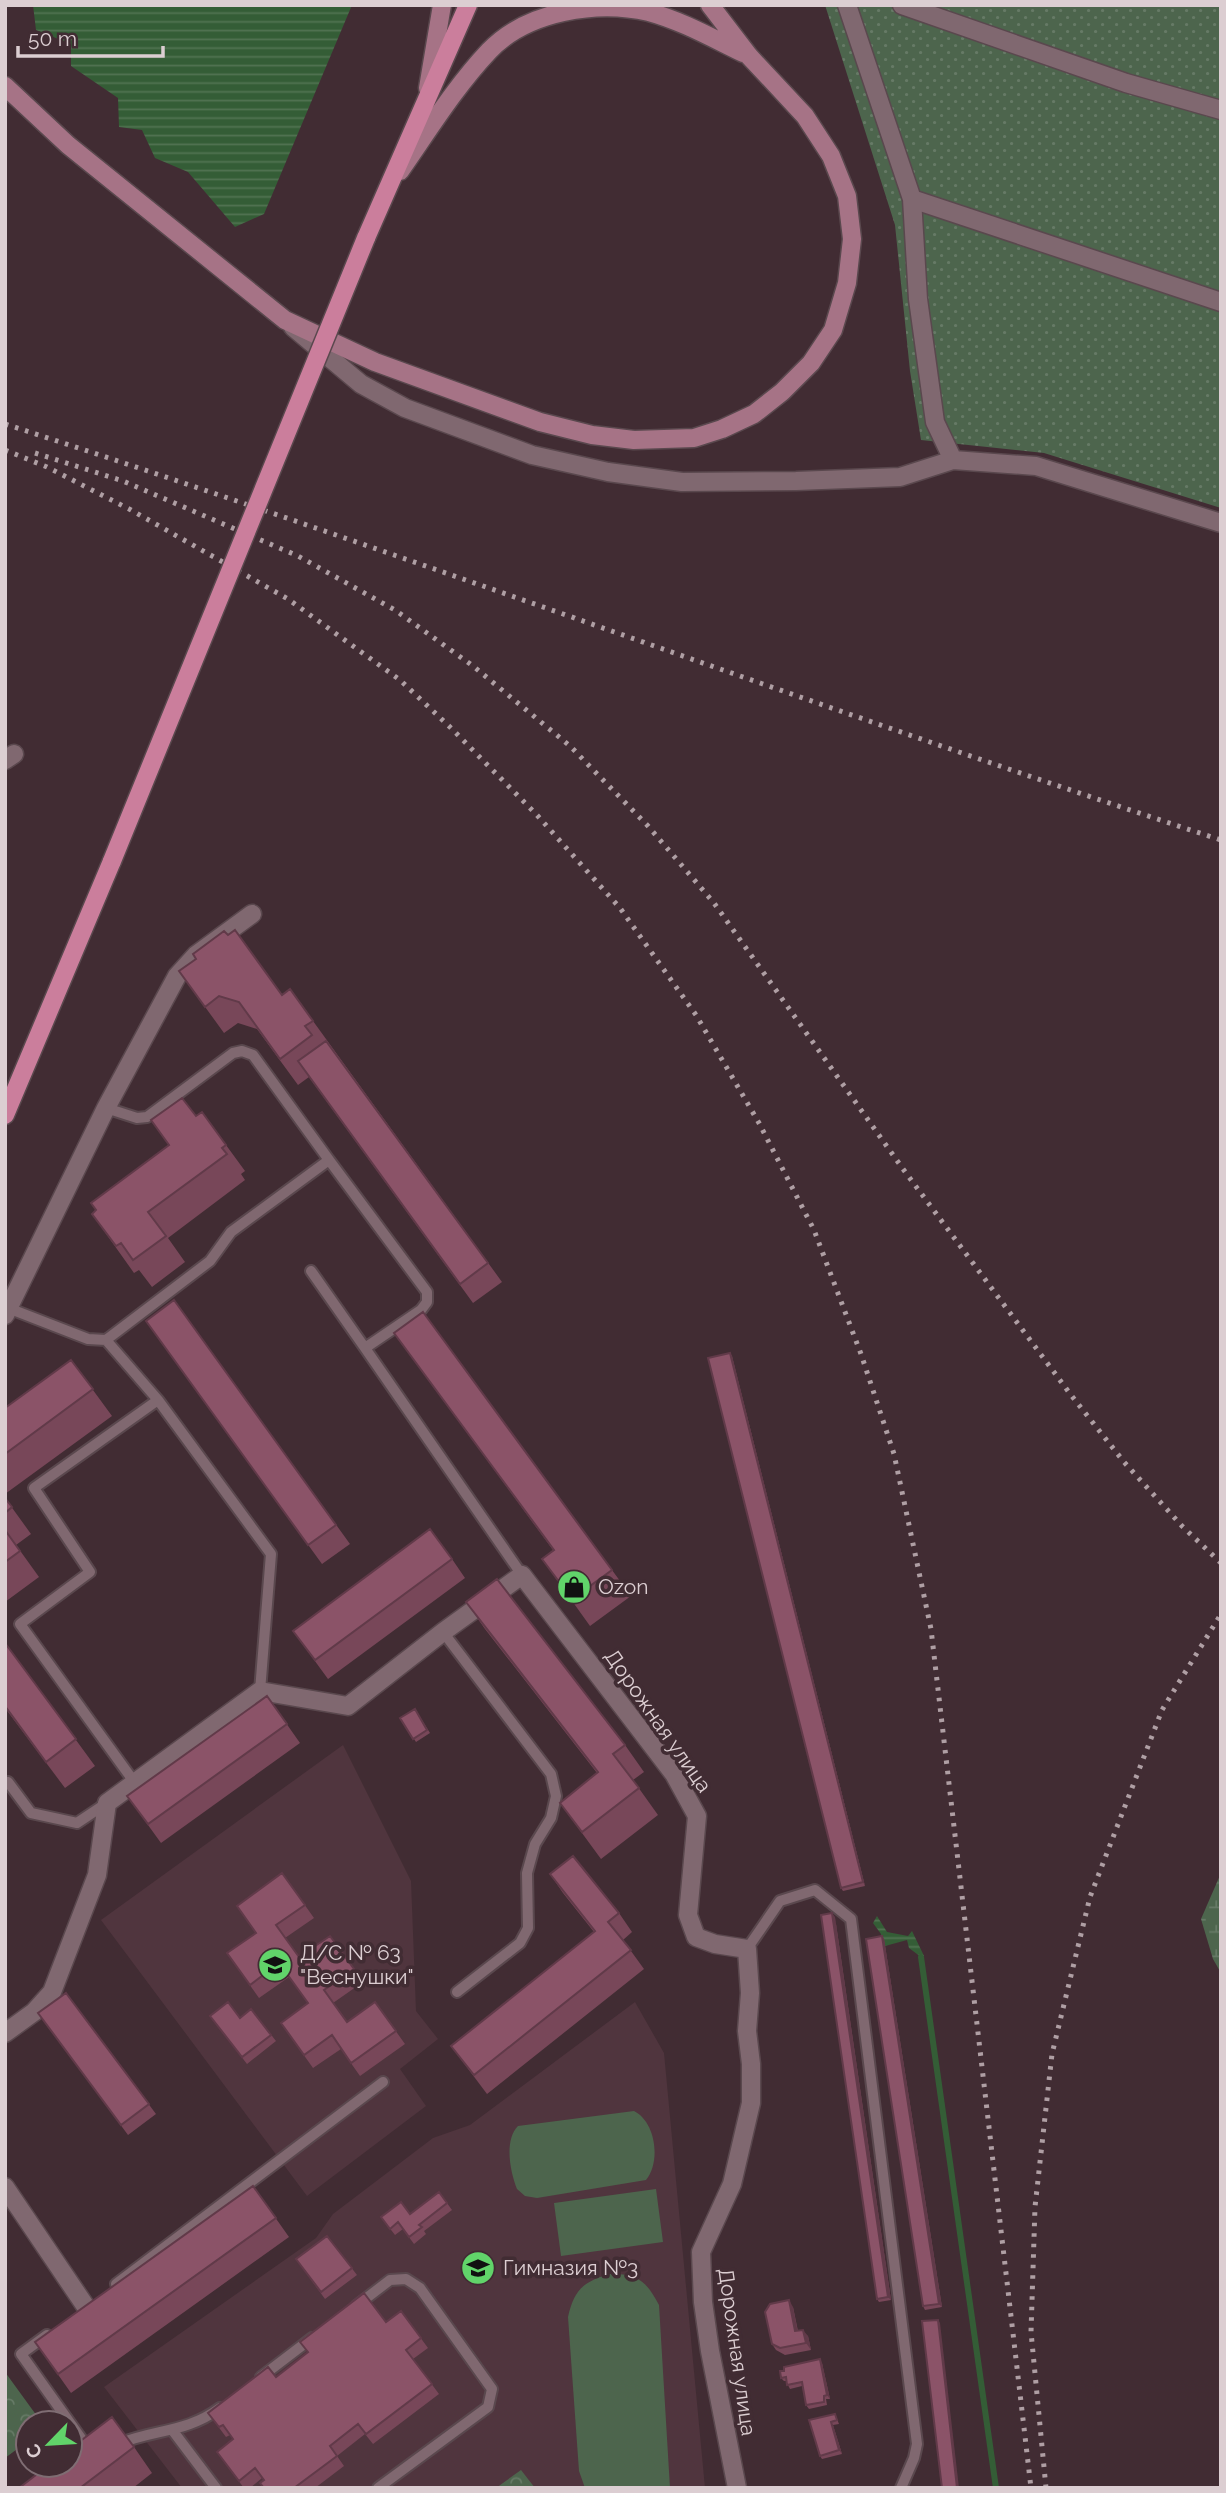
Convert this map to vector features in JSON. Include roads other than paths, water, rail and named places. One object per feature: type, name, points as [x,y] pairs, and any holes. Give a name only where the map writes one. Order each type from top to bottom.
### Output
[{"type":"main road","points":[[5,1115],[366,238],[468,5]]},
{"type":"street","points":[[426,100],[442,5]]},
{"type":"street","points":[[285,320],[375,362],[540,422],[592,435],[634,440],[694,438],[754,414],[782,392],[811,362],[832,330],[847,284],[852,239],[847,196],[831,156],[805,116],[749,56],[710,5]]},
{"type":"street","points":[[846,5],[912,199],[918,299],[935,422],[953,460]]},
{"type":"street","points":[[902,5],[1126,83],[1221,110]]},
{"type":"street","points":[[385,193],[456,91],[491,49],[522,27],[549,16],[581,9],[609,7],[648,12],[693,28],[749,56]]},
{"type":"street","points":[[5,86],[68,145],[361,384],[405,408],[532,455],[608,472],[682,482],[901,477],[953,460],[1036,466],[1221,523]]},
{"type":"street","points":[[912,199],[1221,302]]},
{"type":"street","points":[[7,1312],[106,1108],[185,965],[252,914]]},
{"type":"street","points":[[5,2033],[34,2012],[52,1992],[97,1875],[107,1803],[260,1691],[348,1706],[522,1575]]},
{"type":"street","name":"Дорожная улица","points":[[522,1575],[674,1774],[697,1816],[688,1916],[696,1937],[715,1944],[747,1949],[750,1993],[747,2031],[751,2064],[751,2103],[732,2184],[701,2252],[703,2302],[710,2351],[737,2488]]},
{"type":"street","points":[[5,2187],[86,2307]]},
{"type":"lane","points":[[106,1108],[137,1118],[147,1117],[233,1053],[242,1051],[253,1055],[427,1293],[427,1302],[421,1310],[365,1348]]},
{"type":"lane","points":[[7,1312],[88,1339],[106,1340],[210,1261],[231,1232],[329,1160]]},
{"type":"lane","points":[[311,1271],[522,1575]]},
{"type":"lane","points":[[106,1340],[158,1400],[271,1554],[260,1691]]},
{"type":"lane","points":[[135,1783],[20,1624],[90,1572],[34,1488],[158,1400]]},
{"type":"lane","points":[[443,1632],[551,1774],[556,1796],[551,1818],[535,1844],[527,1873],[528,1928],[520,1943],[457,1992]]},
{"type":"lane","points":[[6,1782],[31,1812],[77,1823],[107,1803]]},
{"type":"lane","points":[[747,1949],[780,1901],[815,1890],[851,1919],[917,2444],[901,2488]]},
{"type":"lane","points":[[107,2291],[383,2082]]},
{"type":"lane","points":[[346,2313],[390,2280],[406,2279],[420,2288],[492,2389],[488,2407],[391,2484],[378,2488]]},
{"type":"lane","points":[[56,2328],[20,2354],[87,2457],[141,2435],[173,2431],[203,2420],[225,2404]]},
{"type":"lane","points":[[247,2387],[324,2330]]},
{"type":"lane","points":[[173,2431],[216,2488]]},
{"type":"waterway","points":[[921,1957],[996,2488]]},
{"type":"railway","points":[[5,424],[158,474],[1221,840]]},
{"type":"railway","points":[[5,450],[47,467],[131,510],[288,599],[400,680],[451,728],[536,814],[620,908],[696,1015],[759,1123],[814,1230],[861,1354],[894,1454],[931,1629],[1031,2488]]},
{"type":"railway","points":[[35,453],[123,481],[298,556],[395,610],[473,666],[570,746],[648,826],[714,903],[903,1169],[1071,1395],[1124,1462],[1182,1526],[1221,1563]]},
{"type":"railway","points":[[1046,2488],[1031,2332],[1035,2207],[1052,2054],[1090,1897],[1162,1710],[1221,1614]]},
{"type":"place","name":"Ozon","points":[[574,1587]]},
{"type":"place","name":"Д/С № 63 \"Веснушки\"","points":[[275,1965]]},
{"type":"place","name":"Гимназия №3","points":[[478,2268]]}]
